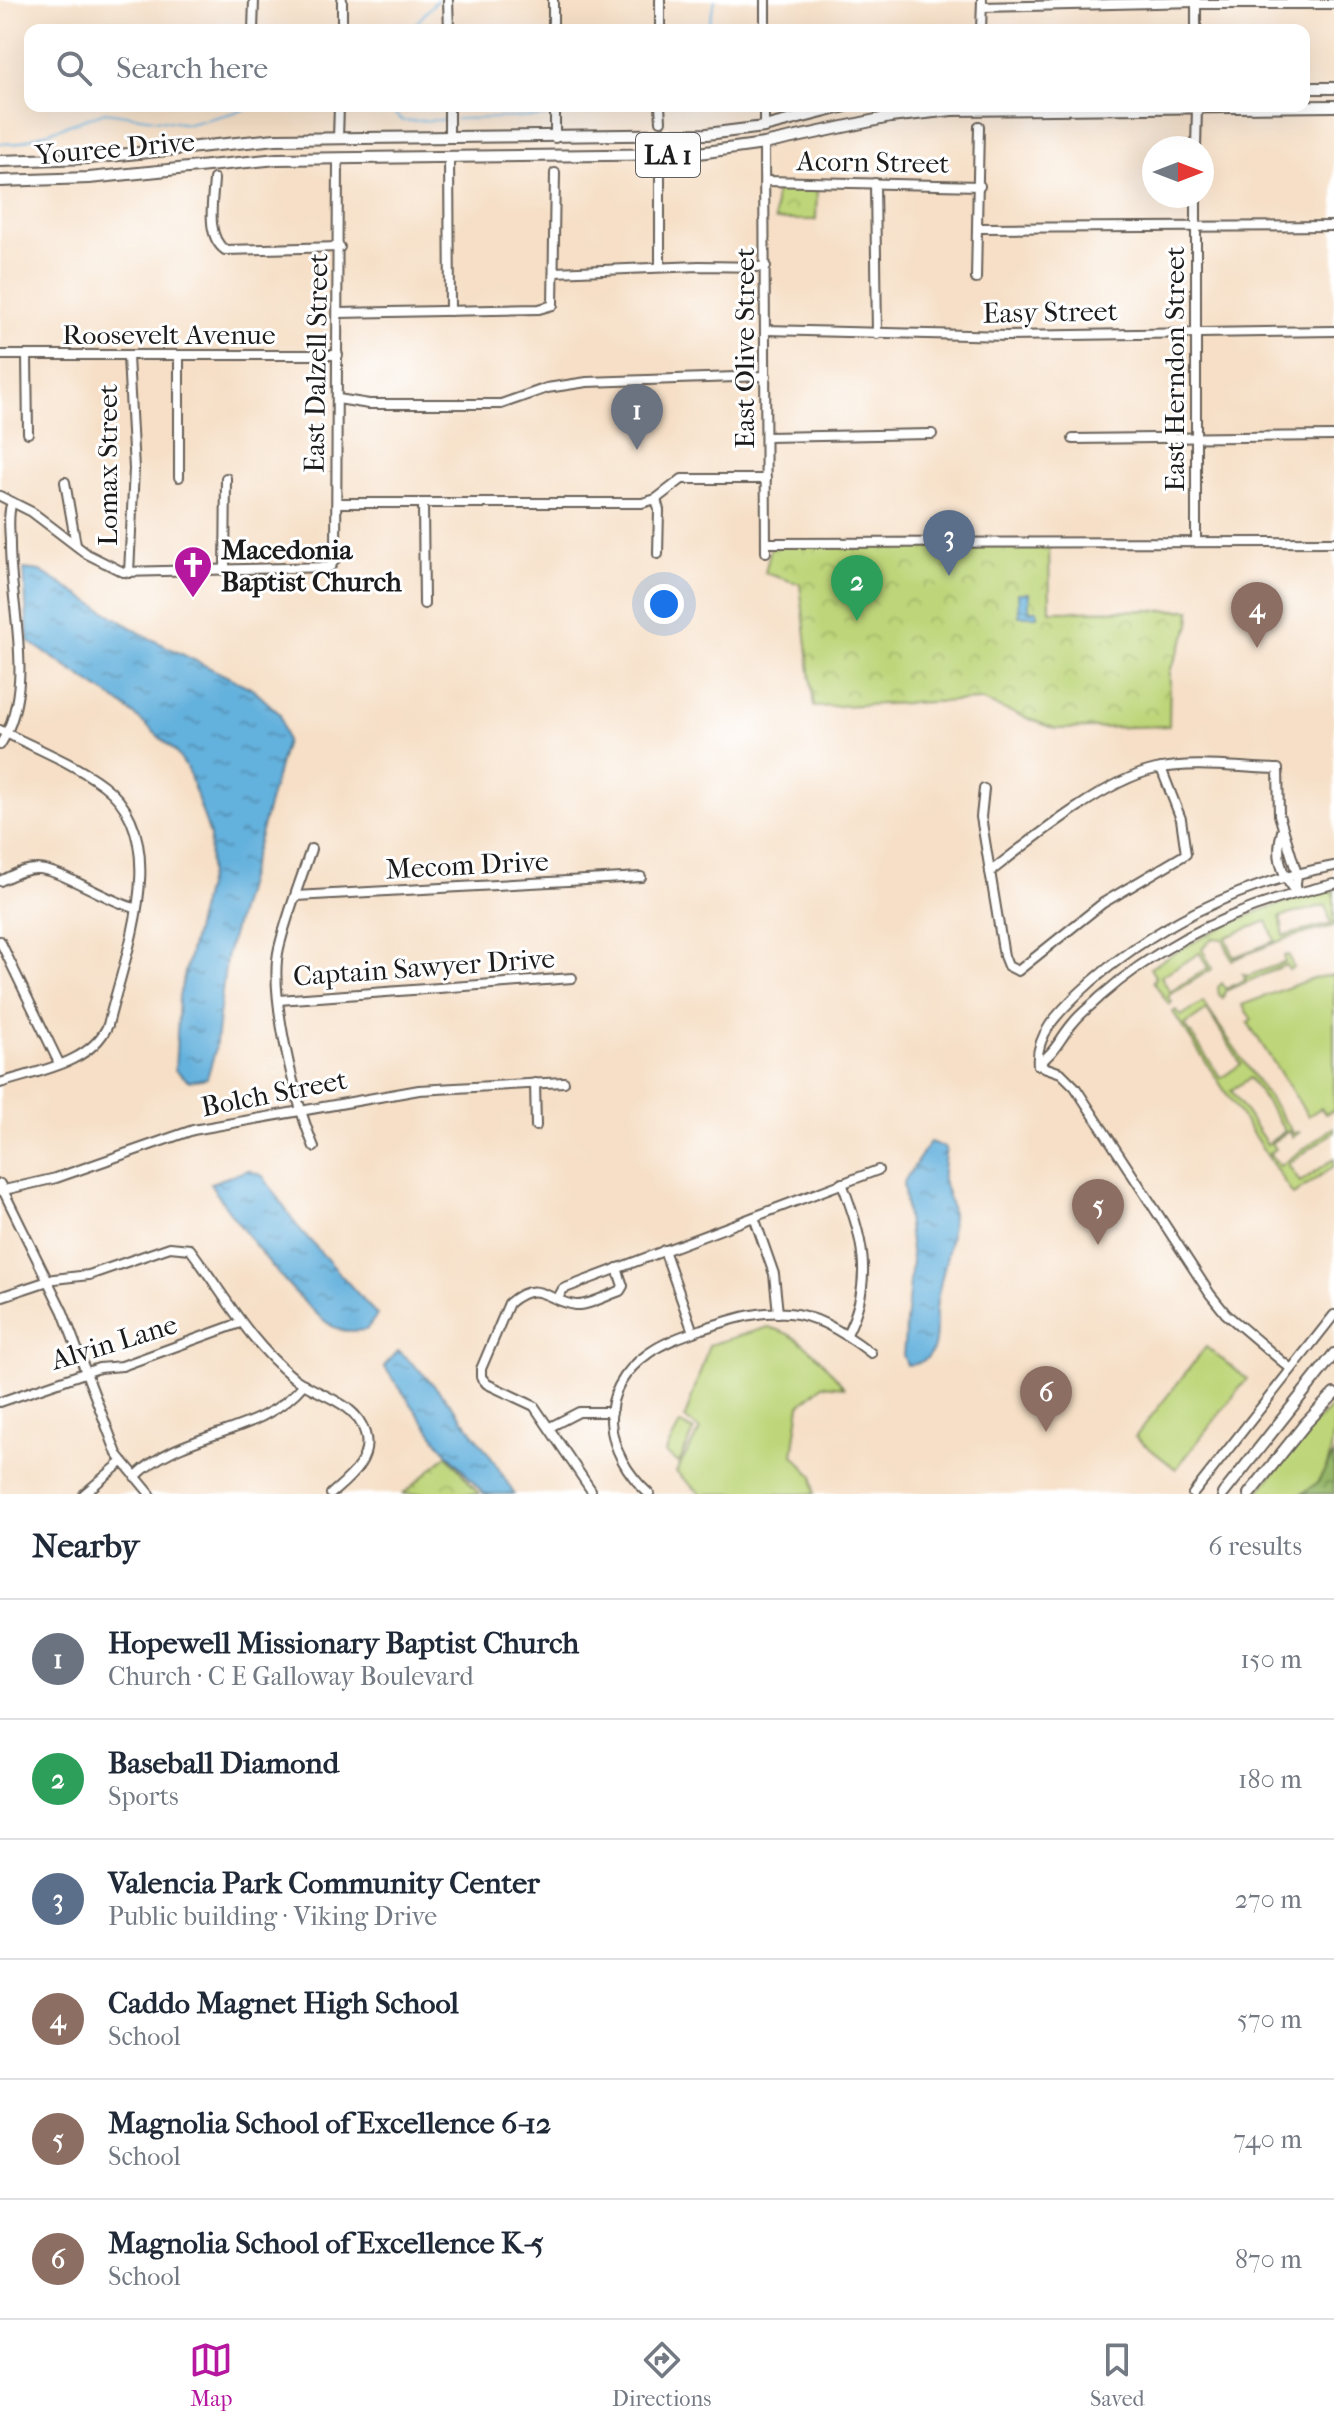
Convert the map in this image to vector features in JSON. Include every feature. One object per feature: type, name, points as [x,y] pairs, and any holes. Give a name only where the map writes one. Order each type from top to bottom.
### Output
[{"type":"main road","points":[[1310,88],[1334,88]]},
{"type":"main road","name":"Youree Drive","points":[[1310,106],[1334,106]]},
{"type":"main road","name":"Youree Drive","points":[[0,161],[77,159],[240,142],[338,138],[691,135],[764,127],[823,112]]},
{"type":"main road","name":"Youree Drive","points":[[0,181],[89,178],[248,161],[654,156],[764,144],[928,112]]},
{"type":"main road","points":[[764,127],[764,144]]},
{"type":"main road","points":[[338,138],[338,158]]},
{"type":"main road","points":[[1223,1494],[1334,1354]]},
{"type":"main road","points":[[1249,1494],[1306,1423],[1334,1394]]},
{"type":"street","points":[[253,24],[254,0]]},
{"type":"street","points":[[342,0],[342,24]]},
{"type":"street","points":[[448,0],[449,24]]},
{"type":"street","points":[[553,0],[553,24]]},
{"type":"street","points":[[660,0],[660,24]]},
{"type":"street","points":[[765,0],[765,24]]},
{"type":"street","points":[[1196,2],[1196,24]]},
{"type":"street","points":[[981,24],[982,3],[1334,4]]},
{"type":"street","points":[[338,138],[339,112]]},
{"type":"street","points":[[449,112],[449,138]]},
{"type":"street","points":[[555,112],[555,138]]},
{"type":"street","points":[[660,112],[661,121]]},
{"type":"street","points":[[764,112],[764,127]]},
{"type":"street","points":[[1196,136],[1197,112]]},
{"type":"street","points":[[976,279],[979,126]]},
{"type":"street","name":"East Olive Street","points":[[764,144],[766,547],[985,542],[1194,542]]},
{"type":"street","points":[[449,157],[450,311]]},
{"type":"street","name":"East Dalzell Street","points":[[225,571],[330,567],[336,558],[340,247],[338,158]]},
{"type":"street","points":[[660,172],[660,267]]},
{"type":"street","points":[[339,313],[539,309],[553,305],[555,173]]},
{"type":"street","points":[[214,179],[213,230],[218,245],[225,250],[340,247]]},
{"type":"street","name":"Acorn Street","points":[[766,181],[980,186]]},
{"type":"street","points":[[875,183],[877,334]]},
{"type":"street","name":"East Herndon Street","points":[[1194,542],[1196,208]]},
{"type":"street","points":[[979,228],[1334,226]]},
{"type":"street","points":[[555,272],[660,267],[766,267]]},
{"type":"street","name":"Easy Street","points":[[766,330],[1008,336],[1334,331]]},
{"type":"street","name":"Roosevelt Avenue","points":[[0,355],[338,355]]},
{"type":"street","points":[[27,355],[28,433]]},
{"type":"street","name":"Lomax Street","points":[[128,357],[134,469],[129,573]]},
{"type":"street","points":[[179,357],[179,477]]},
{"type":"street","points":[[338,399],[369,404],[446,401],[501,404],[547,388],[587,382],[766,376]]},
{"type":"street","points":[[766,437],[932,434]]},
{"type":"street","points":[[1073,439],[1334,436]]},
{"type":"street","points":[[0,496],[32,512],[76,546],[112,568],[129,573],[225,571],[226,478]]},
{"type":"street","points":[[337,503],[642,503],[656,499],[678,481],[688,478],[766,479]]},
{"type":"street","points":[[65,482],[76,546]]},
{"type":"street","points":[[656,499],[658,554]]},
{"type":"street","points":[[0,745],[18,696],[10,567],[12,502]]},
{"type":"street","points":[[423,503],[424,604]]},
{"type":"street","points":[[1194,542],[1334,542]]},
{"type":"street","points":[[0,1083],[92,1049],[106,1030],[135,908],[142,849],[126,809],[88,776],[3,732]]},
{"type":"street","points":[[984,789],[980,811],[990,872],[1004,956],[1014,971],[1026,966],[1103,903],[1186,854],[1181,819],[1161,768]]},
{"type":"street","points":[[990,872],[1083,806],[1146,772],[1161,768],[1278,769],[1282,831],[1279,858],[1284,878],[1295,893]]},
{"type":"street","points":[[1282,831],[1297,874],[1295,893]]},
{"type":"street","points":[[311,849],[278,951],[279,1000],[299,1112],[314,1147]]},
{"type":"street","points":[[1038,1065],[1037,1052],[1050,1023],[1117,961],[1199,911],[1284,878],[1334,866]]},
{"type":"street","points":[[0,881],[22,871],[41,869],[108,900],[135,908]]},
{"type":"street","name":"Mecom Drive","points":[[296,896],[641,877]]},
{"type":"street","points":[[1038,1065],[1052,1055],[1081,1015],[1156,955],[1227,917],[1295,893],[1334,884]]},
{"type":"street","points":[[0,941],[59,1063]]},
{"type":"street","name":"Captain Sawyer Drive","points":[[279,1000],[572,978]]},
{"type":"street","points":[[1038,1065],[1049,1066],[1075,1087],[1226,1314],[1291,1369]]},
{"type":"street","name":"Bolch Street","points":[[1,1189],[56,1178],[193,1130],[419,1090],[564,1082]]},
{"type":"street","points":[[535,1083],[536,1126]]},
{"type":"street","points":[[558,1298],[563,1289],[878,1170]]},
{"type":"street","points":[[842,1183],[862,1238],[864,1260],[856,1316],[847,1334]]},
{"type":"street","points":[[1,1189],[88,1372],[122,1462],[150,1494]]},
{"type":"street","points":[[754,1217],[774,1274],[778,1313]]},
{"type":"street","points":[[0,1297],[47,1281],[89,1275],[177,1245],[192,1252],[240,1323],[304,1384],[347,1407],[358,1418],[365,1432],[362,1462],[331,1494]]},
{"type":"street","points":[[664,1250],[693,1332]]},
{"type":"street","points":[[591,1490],[534,1406],[487,1384],[481,1377],[481,1369],[509,1303],[526,1292],[537,1291],[578,1305],[620,1291],[623,1286],[617,1268]]},
{"type":"street","points":[[649,1494],[636,1482],[615,1452],[610,1429],[612,1412],[625,1378],[646,1354],[693,1332],[736,1317],[778,1313],[792,1313],[847,1334],[871,1353]]},
{"type":"street","points":[[1193,1494],[1334,1315]]},
{"type":"street","name":"Alvin Lane","points":[[0,1402],[88,1372],[122,1366],[240,1323]]},
{"type":"street","points":[[135,1477],[166,1453],[280,1409],[304,1384]]},
{"type":"street","points":[[550,1427],[579,1412],[612,1412]]},
{"type":"street","points":[[84,1494],[122,1462]]},
{"type":"green space","points":[[775,189],[817,189],[816,220],[775,220]]},
{"type":"green space","points":[[1049,542],[1050,611],[1191,610],[1190,625],[1170,671],[1169,726],[1055,729],[980,700],[814,707],[800,584],[765,573],[772,543]]},
{"type":"green space","points":[[1334,890],[1334,926],[1285,939],[1232,960],[1223,939],[1213,938],[1202,948],[1212,969],[1168,996],[1172,1002],[1169,1005],[1153,981],[1156,978],[1150,968],[1193,942],[1261,910]],"holes":[[[1326,905],[1331,924],[1284,936],[1280,917]],[[1267,921],[1275,941],[1234,957],[1226,937]],[[1200,953],[1208,968],[1170,992],[1161,976]]]},
{"type":"green space","points":[[1289,955],[1293,968],[1289,970],[1286,965],[1225,991],[1223,998],[1219,995],[1218,987],[1222,983],[1226,989],[1246,979],[1243,974],[1248,976],[1285,962],[1284,956]]},
{"type":"green space","points":[[1334,975],[1334,1110],[1325,1114],[1321,1108],[1308,1116],[1248,1023],[1252,1020],[1242,1005],[1313,978]]},
{"type":"green space","points":[[1203,1002],[1293,1133],[1300,1132],[1293,1137],[1289,1131],[1271,1143],[1275,1149],[1269,1154],[1280,1166],[1334,1127],[1334,1132],[1288,1164],[1300,1182],[1334,1159],[1334,1166],[1293,1195],[1173,1012],[1176,1010],[1181,1016]],"holes":[[[1207,1010],[1241,1064],[1221,1078],[1185,1025]],[[1250,1078],[1285,1131],[1267,1144],[1231,1090]]]},
{"type":"green space","points":[[768,1327],[802,1342],[844,1387],[823,1385],[800,1405],[793,1455],[813,1476],[814,1494],[701,1494],[676,1472],[700,1430],[685,1418],[709,1345]]},
{"type":"green space","points":[[1206,1347],[1247,1379],[1176,1469],[1135,1437]]},
{"type":"green space","points":[[1334,1405],[1330,1456],[1320,1479],[1301,1494],[1257,1494],[1307,1430]]},
{"type":"green space","points":[[680,1424],[694,1431],[679,1463],[665,1453]]},
{"type":"green space","points":[[1334,1454],[1334,1494],[1302,1494],[1318,1482]]},
{"type":"green space","points":[[447,1455],[479,1494],[403,1494]]},
{"type":"water","points":[[24,569],[40,571],[147,637],[253,689],[280,714],[286,741],[226,958],[215,1051],[207,1078],[189,1081],[175,1070],[179,997],[209,874],[210,836],[188,770],[174,750],[123,705],[28,641]]},
{"type":"water","points":[[1018,593],[1029,593],[1029,610],[1037,610],[1037,616],[1019,616]]},
{"type":"water","points":[[930,1142],[946,1148],[943,1179],[951,1206],[952,1226],[937,1301],[933,1350],[920,1362],[907,1365],[903,1355],[912,1260],[903,1183]]},
{"type":"water","points":[[248,1170],[263,1176],[297,1226],[377,1315],[366,1330],[341,1330],[311,1308],[251,1240],[210,1183]]},
{"type":"water","points":[[398,1351],[462,1418],[514,1494],[484,1494],[442,1447],[384,1366]]},
{"type":"waterway","points":[[415,24],[437,0]]},
{"type":"waterway","points":[[708,24],[715,0]]},
{"type":"waterway","points":[[0,143],[15,144],[105,112]]},
{"type":"waterway","points":[[105,112],[189,124],[236,112]]},
{"type":"waterway","points":[[393,112],[403,121],[444,120]]},
{"type":"waterway","points":[[588,114],[592,112]]},
{"type":"waterway","points":[[456,119],[546,117]]},
{"type":"place","name":"Hopewell Missionary Baptist Church","points":[[637,450]]},
{"type":"place","name":"Valencia Park Community Center","points":[[949,576]]},
{"type":"place","name":"Macedonia Baptist Church","points":[[193,599]]},
{"type":"place","name":"Baseball Diamond","points":[[857,621]]},
{"type":"place","name":"Caddo Magnet High School","points":[[1257,648]]},
{"type":"place","name":"Magnolia School of Excellence 6-12","points":[[1098,1245]]},
{"type":"place","name":"Magnolia School of Excellence K-5","points":[[1046,1432]]}]
